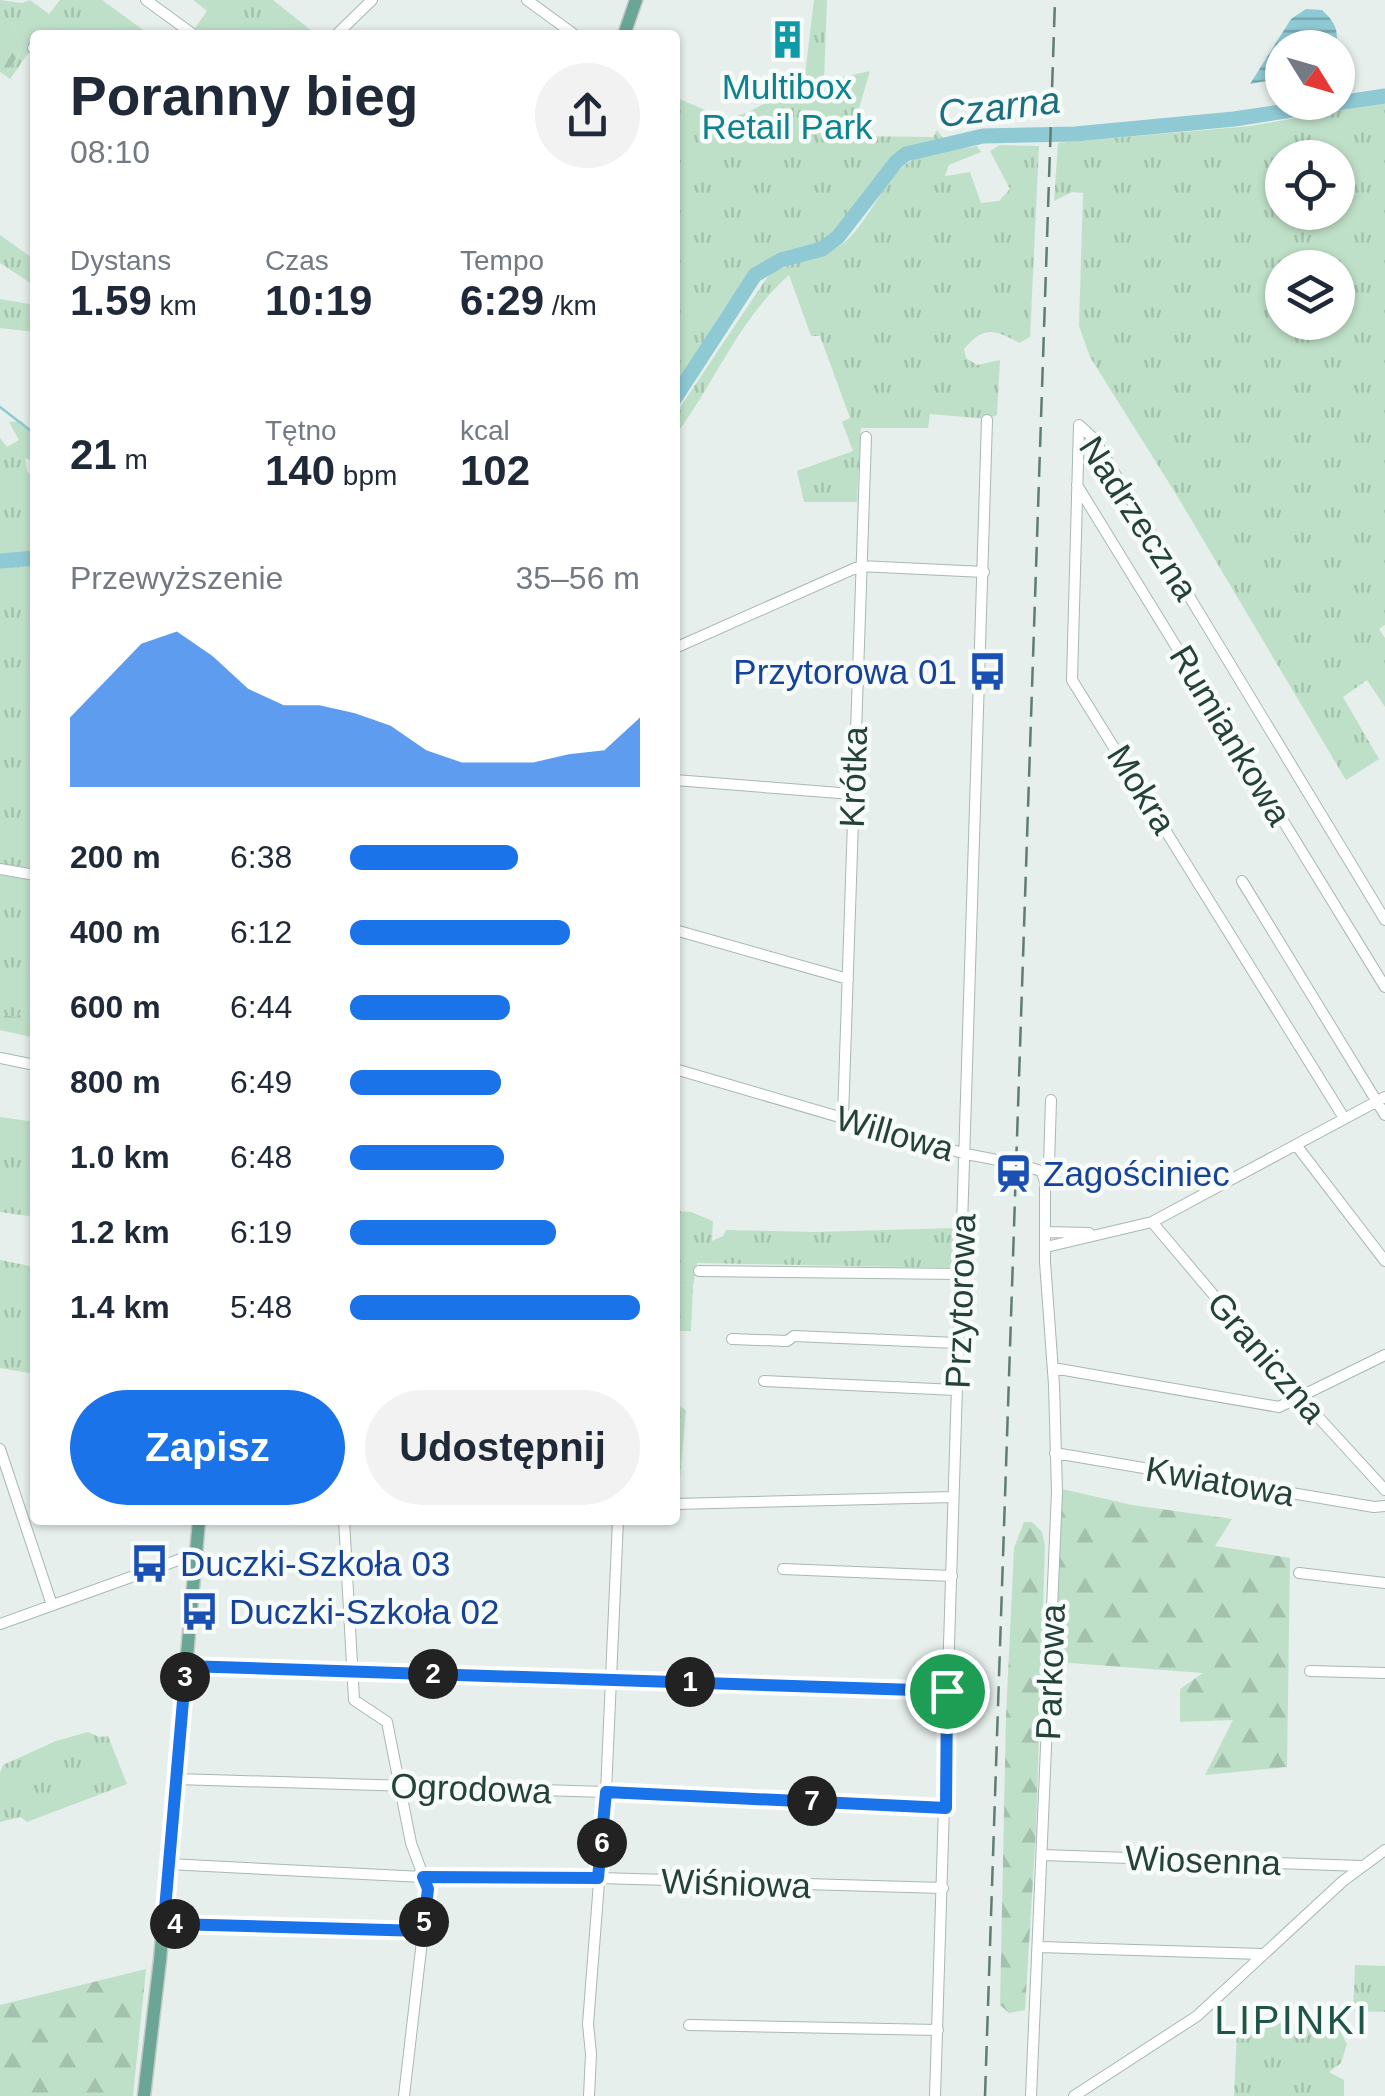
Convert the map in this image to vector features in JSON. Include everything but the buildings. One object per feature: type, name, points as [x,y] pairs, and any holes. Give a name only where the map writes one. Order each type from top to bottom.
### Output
[{"type":"main road","points":[[626,30],[636,0]]},
{"type":"main road","points":[[144,2096],[164,1921],[198,1525]]},
{"type":"street","points":[[146,0],[187,30]]},
{"type":"street","points":[[341,30],[372,0]]},
{"type":"street","points":[[528,0],[568,30]]},
{"type":"street","name":"Przytorowa","points":[[936,2096],[987,420]]},
{"type":"street","name":"Mokra","points":[[1079,424],[1072,680],[1344,1118]]},
{"type":"street","name":"Nadrzeczna","points":[[1079,424],[1089,431],[1385,920]]},
{"type":"street","name":"Krótka","points":[[843,1117],[866,437]]},
{"type":"street","name":"Rumiankowa","points":[[1076,484],[1385,987]]},
{"type":"street","points":[[680,646],[860,566],[984,572]]},
{"type":"street","points":[[680,780],[852,794]]},
{"type":"street","points":[[0,869],[30,874]]},
{"type":"street","points":[[1242,881],[1380,1099],[1385,1115]]},
{"type":"street","points":[[680,931],[848,979]]},
{"type":"street","points":[[0,1058],[30,1064]]},
{"type":"street","name":"Willowa","points":[[680,1070],[966,1154],[1002,1164],[1032,1166],[1042,1172]]},
{"type":"street","points":[[1051,1100],[1049,1165],[1042,1172],[1046,1247],[1152,1222],[1380,1099]]},
{"type":"street","points":[[1296,1145],[1385,1261]]},
{"type":"street","name":"Graniczna","points":[[1152,1222],[1299,1396],[1385,1490]]},
{"type":"street","points":[[1045,1232],[1098,1233]]},
{"type":"street","name":"Parkowa","points":[[1032,2096],[1057,1492],[1046,1247]]},
{"type":"street","points":[[699,1272],[960,1274]]},
{"type":"street","points":[[732,1339],[788,1341],[794,1336],[958,1343]]},
{"type":"street","points":[[1053,1368],[1280,1407],[1385,1355]]},
{"type":"street","points":[[764,1382],[956,1390]]},
{"type":"street","points":[[0,1449],[52,1605]]},
{"type":"street","name":"Kwiatowa","points":[[1055,1453],[1385,1506]]},
{"type":"street","points":[[0,1496],[14,1491]]},
{"type":"street","points":[[680,1504],[953,1497]]},
{"type":"street","points":[[344,1525],[354,1700],[387,1722],[411,1843],[428,1889],[404,2096]]},
{"type":"street","points":[[589,2096],[588,2024],[606,1792],[618,1525]]},
{"type":"street","points":[[0,1624],[195,1554]]},
{"type":"street","points":[[783,1569],[952,1576]]},
{"type":"street","points":[[1299,1573],[1385,1583]]},
{"type":"street","points":[[186,1666],[947,1691]]},
{"type":"street","points":[[1310,1671],[1385,1673]]},
{"type":"street","name":"Ogrodowa","points":[[176,1779],[606,1792],[946,1808]]},
{"type":"street","points":[[1074,2096],[1197,2016],[1261,1954],[1385,1850]]},
{"type":"street","name":"Wiosenna","points":[[1044,1855],[1362,1866]]},
{"type":"street","name":"Wiśniowa","points":[[168,1864],[423,1877],[943,1888]]},
{"type":"street","points":[[164,1921],[423,1931]]},
{"type":"street","points":[[1040,1946],[1261,1954]]},
{"type":"street","points":[[688,2025],[938,2030]]},
{"type":"green space","points":[[0,0],[30,0],[49,14],[60,0],[102,0],[143,30],[30,30],[30,51],[10,79],[5,75],[20,53],[13,23],[0,21]]},
{"type":"green space","points":[[193,0],[273,0],[311,30],[198,30],[195,28],[207,11]]},
{"type":"green space","points":[[814,0],[827,0],[824,81],[870,71],[857,115],[842,126],[841,136],[933,137],[937,130],[944,140],[895,156],[835,234],[772,258],[752,273],[727,304],[680,382],[680,99],[726,119],[804,83]]},
{"type":"green space","points":[[7,18],[13,24],[21,51],[5,75],[0,72],[0,21]]},
{"type":"green space","points":[[1385,103],[1385,625],[1379,629],[1385,638],[1385,707],[1367,680],[1343,697],[1379,759],[1346,780],[1090,357],[1079,326],[1083,193],[1072,192],[1054,201],[1058,143],[1285,120],[1355,120],[1355,108]]},
{"type":"green space","points":[[1000,145],[1039,146],[1030,337],[1019,343],[1003,335],[984,333],[964,349],[966,358],[977,365],[1000,360],[997,415],[988,419],[930,414],[928,428],[861,428],[857,502],[804,502],[797,471],[853,451],[842,422],[850,418],[820,336],[811,336],[789,275],[755,312],[680,429],[680,408],[768,276],[846,241],[900,169],[925,155],[977,146],[981,152],[949,165],[945,176],[970,172],[981,203],[999,201],[1010,189],[990,151]]},
{"type":"green space","points":[[0,235],[30,256],[30,283],[0,263]]},
{"type":"green space","points":[[0,299],[30,304],[30,331],[0,328]]},
{"type":"green space","points":[[22,421],[30,431],[30,460],[25,458],[30,475],[30,870],[0,864],[0,438],[7,447],[19,440],[9,422]]},
{"type":"green space","points":[[0,875],[30,879],[30,1010],[24,1009],[16,1017],[0,1014]]},
{"type":"green space","points":[[24,1009],[30,1010],[30,1037],[0,1030],[0,1014],[16,1017]]},
{"type":"green space","points":[[0,1117],[30,1121],[30,1216],[0,1212]]},
{"type":"green space","points":[[680,1211],[713,1221],[712,1241],[726,1230],[956,1228],[955,1268],[697,1263],[693,1286],[680,1285]]},
{"type":"green space","points":[[0,1260],[30,1266],[30,1373],[0,1368]]},
{"type":"green space","points":[[680,1285],[693,1286],[691,1331],[680,1331]]},
{"type":"green space","points":[[680,1406],[686,1410],[680,1478]]},
{"type":"green space","points":[[1062,1489],[1132,1505],[1232,1519],[1215,1546],[1290,1558],[1287,1767],[1205,1775],[1233,1720],[1180,1722],[1180,1689],[1203,1673],[1057,1662],[1057,1541]]},
{"type":"green space","points":[[1024,1522],[1032,1522],[1042,1532],[1045,1546],[1036,1829],[1025,2010],[1009,2013],[1000,2005],[1006,1717],[1014,1548]]},
{"type":"green space","points":[[88,1732],[108,1736],[127,1784],[27,1822],[21,1817],[0,1822],[3,1765],[56,1741]]},
{"type":"green space","points":[[1355,1965],[1385,1966],[1385,2012],[1353,2011]]},
{"type":"green space","points":[[146,1969],[133,2096],[0,2096],[0,2005]]},
{"type":"green space","points":[[1325,2017],[1340,2030],[1347,2044],[1341,2063],[1329,2072],[1344,2080],[1344,2096],[1234,2096],[1237,2031],[1265,2032],[1266,2023],[1308,2024]]},
{"type":"water","points":[[1306,9],[1322,10],[1336,30],[1284,30],[1291,19]]},
{"type":"water","points":[[1265,60],[1265,81],[1250,84]]},
{"type":"waterway","name":"Czarna","points":[[680,390],[755,275],[781,260],[822,249],[838,237],[906,154],[983,136],[1075,134],[1234,119],[1385,96]]},
{"type":"waterway","points":[[0,407],[30,430]]},
{"type":"waterway","name":"Czarna","points":[[0,561],[30,558]]},
{"type":"railway","points":[[985,2096],[1055,0]]},
{"type":"place","name":"Multibox Retail Park","points":[[787,39]]},
{"type":"place","name":"Przytorowa 01","points":[[987,671]]},
{"type":"place","name":"Zagościniec","points":[[1013,1173]]},
{"type":"place","name":"Duczki-Szkoła 03","points":[[150,1563]]},
{"type":"place","name":"Duczki-Szkoła 02","points":[[199,1611]]},
{"type":"district","name":"LIPINKI","points":[[1292,2020]]},
{"type":"route","points":[[186,1666],[947,1691],[946,1808],[606,1792],[598,1878],[423,1877],[428,1889],[423,1931],[164,1921],[186,1666]]}]
